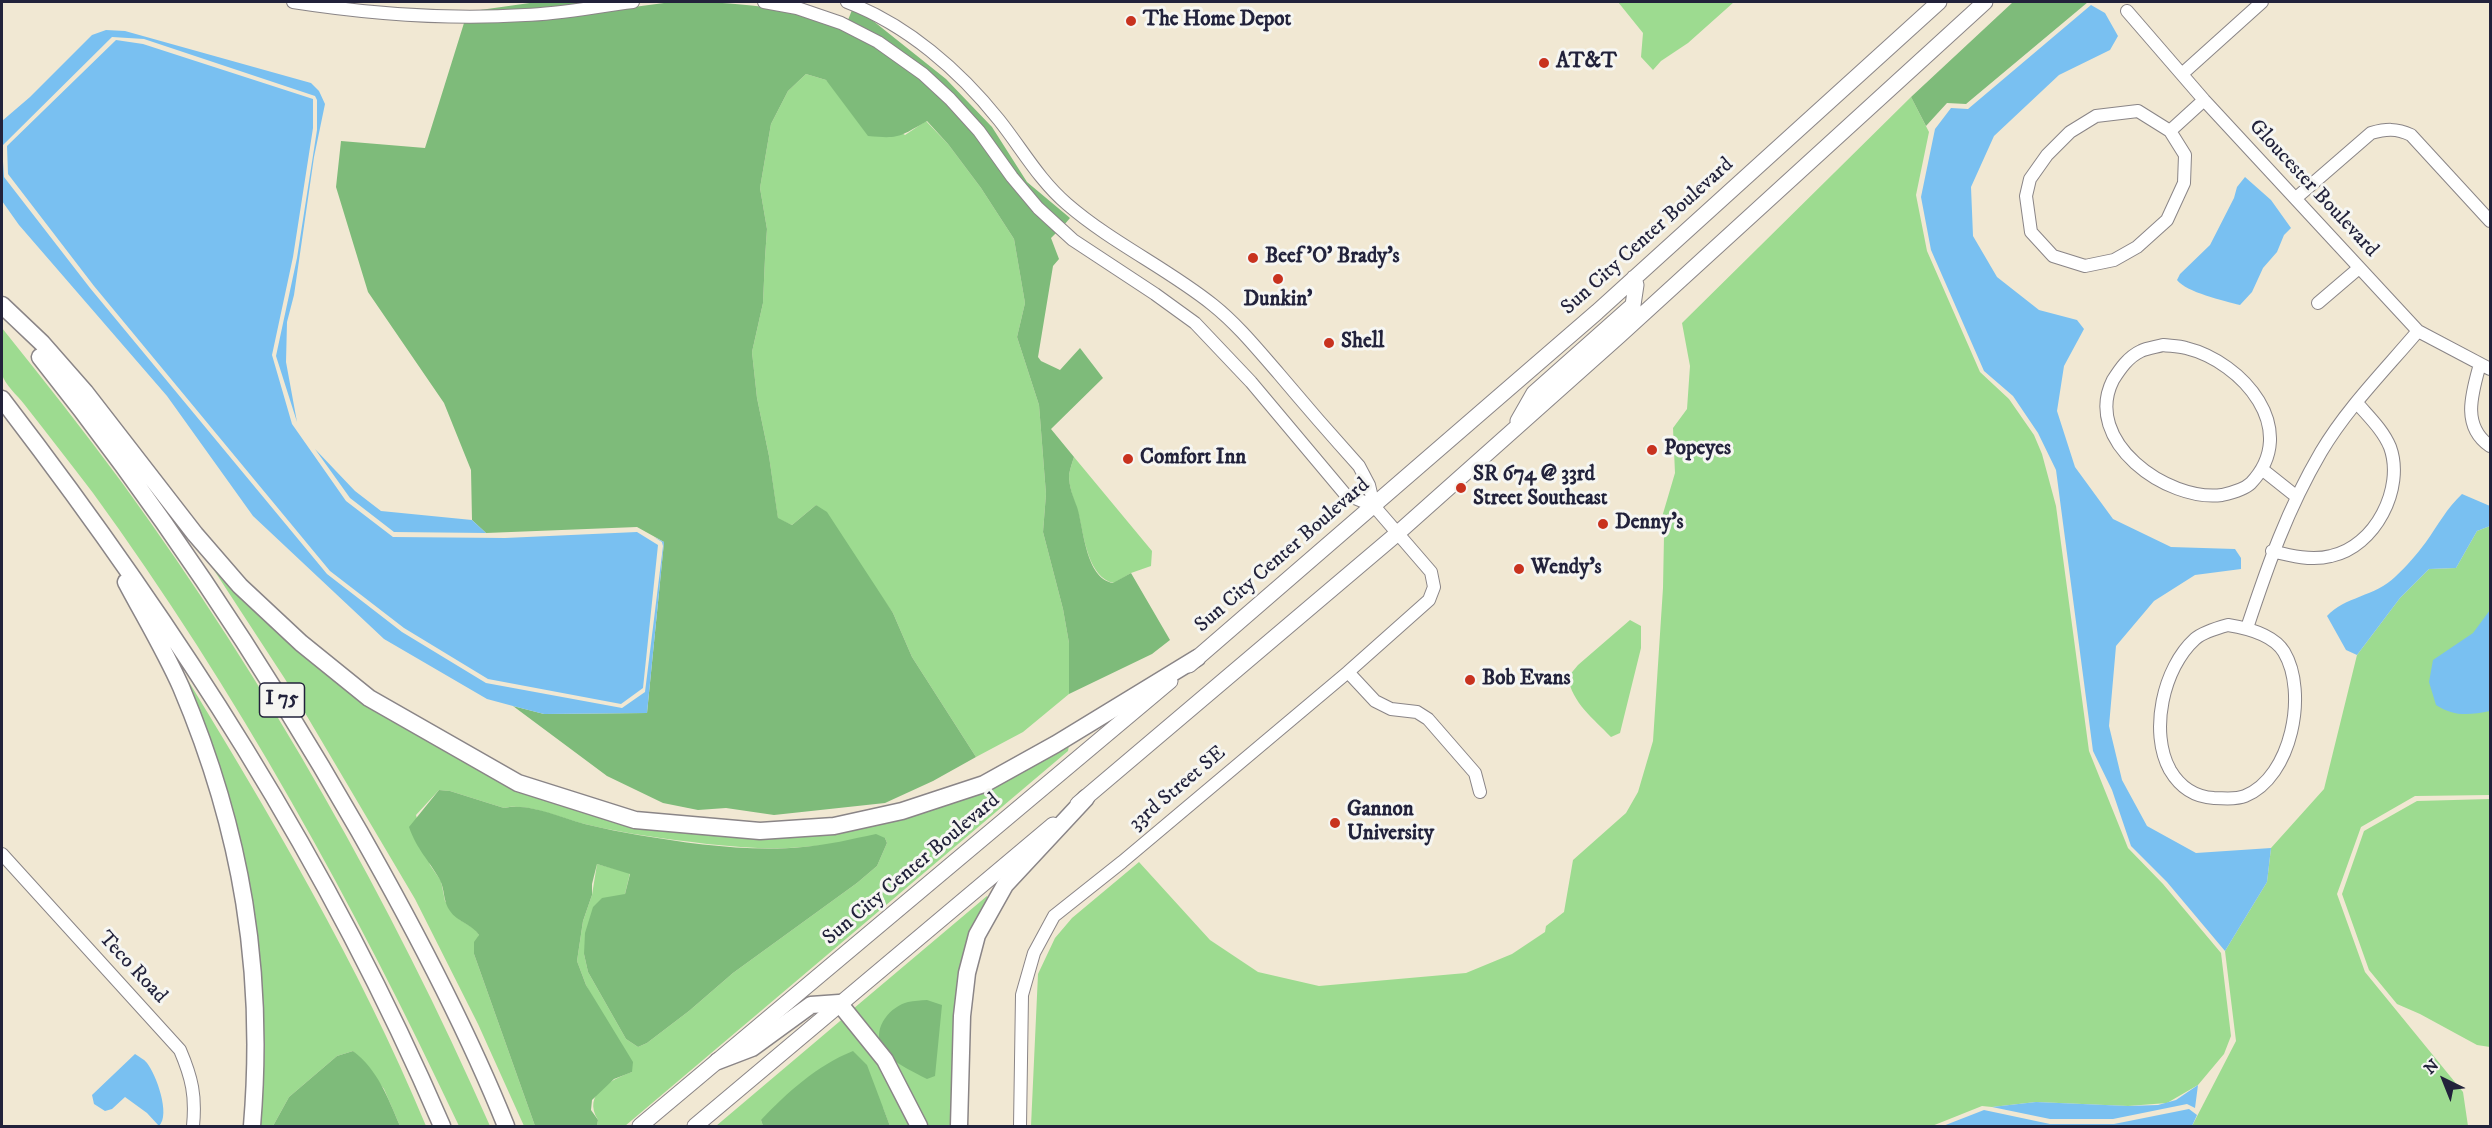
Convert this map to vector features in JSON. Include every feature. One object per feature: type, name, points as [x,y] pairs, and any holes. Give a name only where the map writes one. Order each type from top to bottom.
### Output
[{"type":"highway","points":[[2,307],[42,343],[85,392],[195,534],[240,586],[301,643],[335,671],[369,698],[518,783],[635,820],[760,831],[834,826],[902,811],[984,784],[1056,744],[1197,658]]},
{"type":"highway","name":"I 75","points":[[2,307],[107,441],[201,575],[260,666],[326,774],[407,916],[485,1074],[506,1126]]},
{"type":"highway","name":"I 75","points":[[2,399],[89,515],[214,698],[276,798],[352,936],[416,1065],[442,1126]]},
{"type":"highway","points":[[89,515],[180,685],[215,777],[230,832],[246,906],[254,980],[256,1064],[252,1126]]},
{"type":"highway","points":[[959,1126],[962,1016],[967,973],[977,935],[1005,885],[1086,798]]},
{"type":"highway","points":[[718,1061],[752,1048],[811,1005],[839,1003],[885,1060],[920,1126]]},
{"type":"main road","name":"Sun City Center Boulevard","points":[[640,1126],[1197,658],[1374,506],[1634,278],[1939,2]]},
{"type":"main road","points":[[695,1126],[1399,532],[1985,2]]},
{"type":"main road","points":[[1512,432],[1534,393],[1633,305],[1636,285],[1634,278]]},
{"type":"street","points":[[293,2],[354,11],[446,18],[527,15],[633,2]]},
{"type":"street","points":[[764,2],[797,8],[841,23],[878,42],[930,80],[979,132],[1038,208],[1073,240],[1155,294],[1194,323],[1251,382],[1345,494],[1374,506]]},
{"type":"street","points":[[841,23],[848,2],[917,40],[945,62],[983,100],[1044,181],[1067,204],[1102,232],[1178,278],[1215,306],[1238,328],[1359,466],[1369,485],[1374,506]]},
{"type":"street","points":[[2182,74],[2262,2]]},
{"type":"street","name":"Gloucester Boulevard","points":[[2127,11],[2204,100],[2418,331],[2485,367]]},
{"type":"street","points":[[2170,131],[2204,100]]},
{"type":"street","points":[[2138,111],[2170,131],[2185,155],[2184,183],[2167,220],[2137,247],[2114,260],[2085,266],[2053,256],[2031,232],[2026,196],[2030,179],[2047,154],[2070,132],[2096,116],[2138,111]]},
{"type":"street","points":[[2296,198],[2371,133],[2386,129],[2399,129],[2411,135],[2490,221]]},
{"type":"street","points":[[2318,303],[2359,268]]},
{"type":"street","points":[[2247,628],[2272,551],[2297,497],[2323,450],[2357,403],[2418,331]]},
{"type":"street","points":[[2163,345],[2185,347],[2223,364],[2256,395],[2268,419],[2271,445],[2263,470],[2247,487],[2230,494],[2206,497],[2165,484],[2146,472],[2127,454],[2110,430],[2107,409],[2109,390],[2121,367],[2140,351],[2163,345]]},
{"type":"street","points":[[2485,367],[2470,402],[2472,422],[2483,441],[2490,446]]},
{"type":"street","points":[[2272,551],[2297,557],[2331,556],[2350,548],[2370,531],[2383,515],[2392,489],[2390,448],[2382,431],[2357,403]]},
{"type":"street","points":[[2263,470],[2297,497]]},
{"type":"street","name":"33rd Street SE","points":[[1020,1126],[1022,995],[1034,953],[1054,916],[1122,862],[1429,600],[1434,586],[1431,572],[1399,532],[1374,506]]},
{"type":"street","points":[[2228,625],[2247,628],[2268,638],[2283,650],[2295,679],[2294,723],[2277,766],[2262,785],[2246,796],[2231,799],[2200,797],[2185,789],[2174,777],[2164,759],[2160,718],[2164,693],[2181,655],[2196,638],[2228,625]]},
{"type":"street","points":[[1347,672],[1375,701],[1391,709],[1417,712],[1428,719],[1475,773],[1480,792]]},
{"type":"street","name":"Teco Road","points":[[2,854],[180,1050],[192,1078],[195,1105],[193,1126]]},
{"type":"green space","points":[[537,2],[591,2],[526,10],[468,12],[469,10]]},
{"type":"green space","points":[[708,2],[795,12],[837,26],[875,46],[910,71],[942,100],[1002,165],[1057,232],[1051,238],[1059,259],[1053,266],[1038,357],[1041,361],[1060,370],[1080,348],[1103,378],[1051,429],[1074,457],[1069,475],[1070,484],[1091,562],[1104,579],[1113,583],[1131,573],[1170,640],[1152,654],[1069,694],[1069,643],[1063,609],[1043,532],[1046,494],[1039,405],[1017,337],[1025,303],[1014,239],[981,188],[948,144],[927,121],[899,136],[868,136],[826,80],[806,74],[788,91],[771,124],[760,188],[767,229],[763,303],[752,352],[757,398],[769,456],[778,518],[792,525],[816,505],[827,512],[893,613],[912,657],[976,757],[933,781],[885,803],[774,815],[726,808],[698,810],[663,803],[607,776],[513,706],[544,714],[647,713],[664,542],[637,527],[486,533],[472,520],[471,470],[444,403],[368,292],[336,187],[341,141],[425,148],[464,23],[528,21],[664,3]]},
{"type":"green space","points":[[1618,2],[1734,2],[1688,43],[1661,61],[1653,70],[1641,57],[1643,33]]},
{"type":"green space","points":[[2013,2],[2088,2],[1966,104],[1947,103],[1926,126],[1911,97]]},
{"type":"green space","points":[[852,10],[872,20],[946,79],[992,127],[1027,182],[1070,218],[1064,225],[1042,205],[1016,174],[983,128],[848,20]]},
{"type":"green space","points":[[806,74],[826,80],[905,135],[926,121],[948,144],[981,188],[1014,239],[1025,303],[1017,337],[1039,405],[1046,494],[1043,532],[1063,609],[1069,643],[1069,694],[1023,732],[976,757],[912,657],[893,613],[816,505],[792,525],[778,519],[769,456],[757,398],[752,352],[763,303],[767,229],[760,188],[771,124],[788,91]]},
{"type":"green space","points":[[1911,97],[1929,132],[1916,195],[1927,251],[1980,372],[2009,399],[2034,435],[2042,454],[2056,506],[2089,751],[2128,848],[2163,884],[2221,953],[2231,1036],[2224,1054],[2198,1085],[2167,1103],[2128,1106],[2036,1102],[1982,1106],[1932,1126],[1031,1126],[1038,974],[1055,938],[1072,918],[1139,862],[1210,940],[1258,972],[1319,986],[1466,973],[1512,954],[1545,932],[1546,926],[1564,912],[1573,860],[1626,813],[1638,792],[1653,741],[1663,588],[1662,517],[1675,473],[1673,428],[1687,409],[1690,366],[1682,323]]},
{"type":"green space","points":[[2,328],[123,484],[228,637],[277,716],[369,877],[452,1042],[490,1126],[459,1126],[378,962],[291,801],[245,722],[146,568],[93,493],[5,382],[1,364]]},
{"type":"green space","points":[[1074,457],[1152,551],[1151,566],[1131,573],[1114,583],[1105,580],[1098,573],[1085,545],[1070,486],[1069,475]]},
{"type":"green space","points":[[2490,526],[2490,795],[2415,796],[2361,827],[2337,894],[2365,972],[2463,1092],[2468,1126],[2192,1126],[2236,1041],[2225,951],[2267,882],[2271,848],[2324,789],[2357,655],[2400,598],[2429,569],[2456,568],[2477,531]]},
{"type":"green space","points":[[210,564],[337,679],[593,813],[833,830],[1069,745],[1068,751],[625,1126],[597,1126],[598,1120],[593,1103],[596,1095],[607,1084],[632,1072],[586,985],[577,961],[583,921],[592,895],[597,864],[630,873],[625,894],[584,954],[588,972],[626,1039],[638,1047],[647,1043],[689,1011],[733,973],[857,883],[877,866],[887,843],[885,838],[791,848],[707,844],[603,828],[535,809],[504,808],[450,791],[439,790],[416,815],[430,865],[441,881],[445,901],[460,920],[475,929],[479,935],[474,954],[535,1126],[524,1126],[478,1024],[415,899],[285,679]]},
{"type":"green space","points":[[1630,620],[1641,626],[1641,648],[1620,733],[1611,737],[1579,703],[1568,677],[1578,665]]},
{"type":"green space","points":[[178,664],[311,890],[372,1006],[426,1126],[400,1126],[384,1089],[353,1051],[337,1056],[289,1097],[273,1126],[256,1126],[258,969]]},
{"type":"green space","points":[[439,790],[450,791],[504,808],[525,807],[601,828],[700,844],[742,848],[803,847],[876,834],[885,838],[887,843],[877,866],[857,883],[733,973],[689,1011],[647,1043],[638,1047],[626,1039],[588,972],[584,954],[585,933],[593,907],[602,898],[625,894],[630,874],[597,864],[592,895],[583,921],[577,961],[586,985],[633,1062],[632,1072],[614,1079],[592,1100],[591,1110],[598,1120],[597,1126],[535,1126],[474,954],[474,942],[479,935],[450,911],[440,880],[419,849],[409,827]]},
{"type":"green space","points":[[2490,799],[2490,1047],[2477,1045],[2397,1004],[2369,970],[2342,894],[2364,831],[2417,801]]},
{"type":"green space","points":[[987,896],[989,899],[980,916],[954,1126],[925,1126],[853,1009]]},
{"type":"green space","points":[[927,1000],[942,1005],[935,1076],[927,1079],[901,1065],[884,1051],[879,1031],[885,1018],[895,1008],[908,1002]]},
{"type":"green space","points":[[846,1016],[872,1051],[915,1126],[890,1126],[883,1108],[761,1120],[763,1126],[716,1126]]},
{"type":"green space","points":[[353,1051],[376,1076],[400,1126],[273,1126],[289,1097],[337,1056]]},
{"type":"green space","points":[[853,1051],[867,1065],[890,1126],[763,1126],[761,1120],[803,1081],[827,1064]]},
{"type":"water","points":[[2091,5],[2105,13],[2118,36],[2110,50],[2059,75],[1994,136],[1971,187],[1973,236],[1997,277],[2039,310],[2077,320],[2084,329],[2064,366],[2057,411],[2075,467],[2113,519],[2171,547],[2235,549],[2241,558],[2241,569],[2195,575],[2154,601],[2116,646],[2109,726],[2122,780],[2147,826],[2196,853],[2271,848],[2267,882],[2225,951],[2167,882],[2131,846],[2112,790],[2093,751],[2056,470],[2038,433],[2013,396],[1984,371],[1931,250],[1921,197],[1935,129],[1951,108],[1968,109]]},
{"type":"water","points":[[106,30],[125,31],[311,83],[319,91],[325,104],[314,157],[294,295],[287,322],[286,362],[297,422],[276,356],[297,258],[317,130],[315,96],[144,39],[112,37],[2,146],[2,121],[30,97],[92,35]]},
{"type":"water","points":[[116,40],[143,44],[313,99],[313,128],[293,257],[272,355],[292,424],[346,501],[393,537],[505,538],[637,532],[658,545],[643,688],[621,704],[488,679],[404,628],[330,571],[94,286],[8,174],[7,146]]},
{"type":"water","points":[[2,146],[4,177],[90,288],[327,574],[402,632],[486,683],[622,708],[645,692],[663,546],[662,542],[654,537],[664,542],[647,713],[544,714],[487,699],[384,639],[253,516],[167,396],[19,225],[2,201]]},
{"type":"water","points":[[2245,177],[2271,200],[2291,228],[2284,235],[2277,252],[2263,268],[2252,292],[2240,305],[2197,292],[2177,280],[2180,274],[2210,245],[2234,198],[2237,187]]},
{"type":"water","points":[[315,449],[355,491],[381,511],[472,520],[486,533],[394,532],[350,498]]},
{"type":"water","points":[[2462,494],[2490,506],[2490,526],[2477,531],[2456,568],[2429,569],[2400,598],[2357,655],[2346,650],[2327,616],[2342,605],[2379,588],[2395,577],[2419,551]]},
{"type":"water","points":[[2490,610],[2490,711],[2462,714],[2449,712],[2436,705],[2429,682],[2433,660],[2473,633]]},
{"type":"water","points":[[135,1054],[147,1063],[161,1094],[163,1113],[159,1126],[147,1113],[125,1097],[112,1109],[105,1111],[94,1104],[92,1095]]},
{"type":"water","points":[[2198,1085],[2195,1108],[2187,1104],[2113,1119],[2050,1119],[1992,1107],[2036,1102],[2158,1105],[2176,1100]]},
{"type":"water","points":[[2189,1109],[2197,1115],[2192,1126],[1943,1126],[1984,1110],[2050,1124],[2114,1124]]},
{"type":"place","name":"The Home Depot","points":[[1131,21]]},
{"type":"place","name":"AT&T","points":[[1544,63]]},
{"type":"place","name":"Beef 'O' Brady's","points":[[1253,258]]},
{"type":"place","name":"Dunkin'","points":[[1278,279]]},
{"type":"place","name":"Shell","points":[[1329,343]]},
{"type":"place","name":"Popeyes","points":[[1652,450]]},
{"type":"place","name":"Comfort Inn","points":[[1128,459]]},
{"type":"place","name":"SR 674 @ 33rd Street Southeast","points":[[1461,488]]},
{"type":"place","name":"Denny's","points":[[1603,524]]},
{"type":"place","name":"Wendy's","points":[[1519,569]]},
{"type":"place","name":"Bob Evans","points":[[1470,680]]},
{"type":"place","name":"Gannon University","points":[[1335,823]]}]
